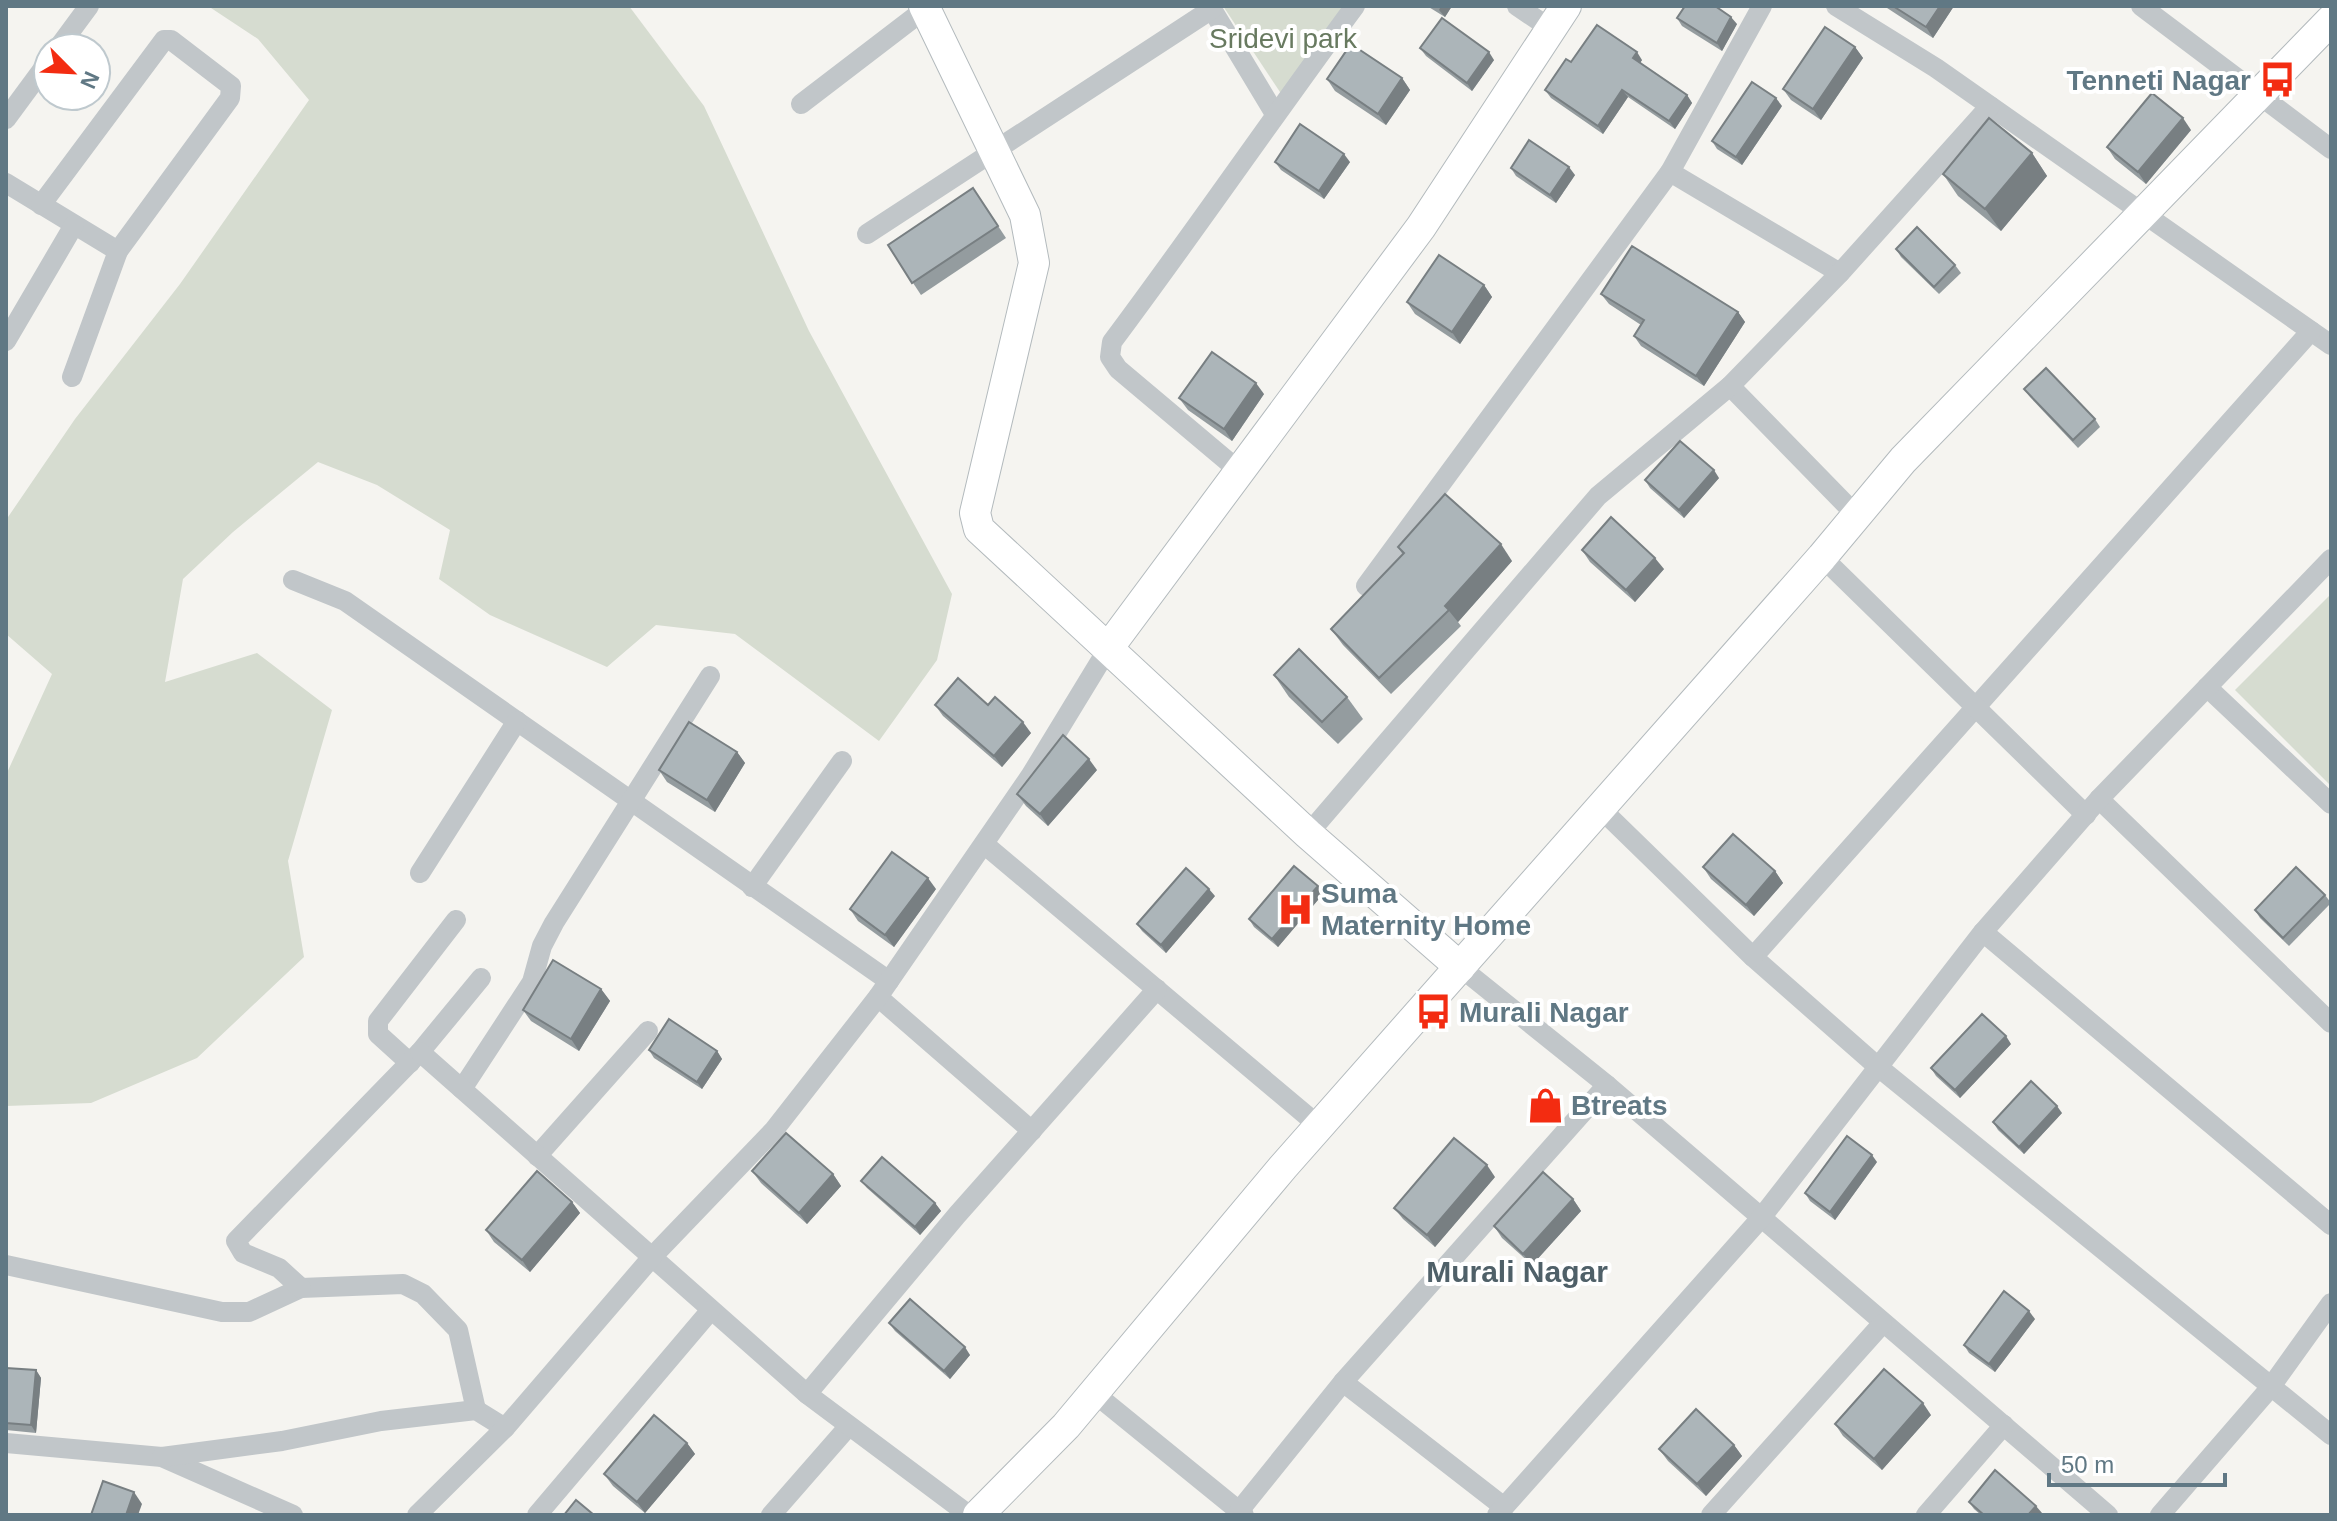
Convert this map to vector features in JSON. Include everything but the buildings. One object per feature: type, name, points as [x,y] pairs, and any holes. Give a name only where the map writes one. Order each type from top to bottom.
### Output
[{"type":"main road","points":[[926,7],[1025,215],[1034,263],[975,513],[979,529],[1308,834],[1460,967]]},
{"type":"main road","points":[[1109,647],[1421,227],[1559,18]]},
{"type":"main road","points":[[978,1515],[1094,1393],[1319,1126],[1822,557],[1903,460],[2331,20]]},
{"type":"street","points":[[70,32],[89,6]]},
{"type":"street","points":[[1238,470],[1118,369],[1110,357],[1112,342],[1225,190],[1275,114],[1355,6]]},
{"type":"street","points":[[1517,6],[1559,18]]},
{"type":"street","points":[[1366,586],[1670,172],[1762,6]]},
{"type":"street","points":[[1836,6],[1990,106],[2331,345]]},
{"type":"street","points":[[2141,6],[2331,149]]},
{"type":"street","points":[[801,104],[926,7]]},
{"type":"street","points":[[867,234],[1211,8],[1275,114]]},
{"type":"street","points":[[41,205],[164,40],[171,40],[227,80],[232,92],[118,251],[72,377]]},
{"type":"street","points":[[6,119],[32,84]]},
{"type":"street","points":[[1308,834],[1598,496],[1730,386],[1840,273],[1990,106]]},
{"type":"street","points":[[1670,172],[1840,273]]},
{"type":"street","points":[[7,187],[118,251]]},
{"type":"street","points":[[6,341],[74,225]]},
{"type":"street","points":[[1753,957],[2311,331]]},
{"type":"street","points":[[1730,386],[1857,516]]},
{"type":"street","points":[[1822,557],[1976,707],[2092,807],[2331,1023]]},
{"type":"street","points":[[1343,1382],[1501,1511],[1761,1218],[1983,932],[2092,807],[2331,559]]},
{"type":"street","points":[[293,580],[345,601],[752,887],[884,989],[1032,1131]]},
{"type":"street","points":[[417,1515],[505,1428],[652,1257],[774,1130],[884,989],[1031,775],[1109,647]]},
{"type":"street","points":[[462,1089],[532,982],[542,946],[554,923],[710,676]]},
{"type":"street","points":[[2207,687],[2331,804]]},
{"type":"street","points":[[420,873],[517,721]]},
{"type":"street","points":[[752,887],[842,761]]},
{"type":"street","points":[[1600,808],[1753,957],[1877,1066],[2331,1435]]},
{"type":"street","points":[[984,844],[1319,1126]]},
{"type":"street","points":[[456,920],[378,1021],[378,1034],[462,1089],[807,1394],[969,1515]]},
{"type":"street","points":[[1983,932],[2331,1225]]},
{"type":"street","points":[[1460,967],[1607,1085],[2108,1515]]},
{"type":"street","points":[[301,1288],[279,1268],[243,1253],[236,1241],[415,1058],[481,978]]},
{"type":"street","points":[[807,1394],[1157,989]]},
{"type":"street","points":[[537,1156],[648,1031]]},
{"type":"street","points":[[1094,1393],[1242,1513],[1343,1382],[1607,1085]]},
{"type":"street","points":[[6,1265],[222,1312],[249,1312],[301,1288],[403,1284],[423,1294],[458,1330],[476,1410]]},
{"type":"street","points":[[2160,1515],[2270,1388],[2331,1303]]},
{"type":"street","points":[[537,1515],[710,1311]]},
{"type":"street","points":[[1711,1515],[1882,1324]]},
{"type":"street","points":[[6,1443],[162,1457],[282,1441],[381,1421],[476,1410],[505,1428]]},
{"type":"street","points":[[1926,1515],[2004,1425]]},
{"type":"street","points":[[771,1515],[848,1427]]},
{"type":"street","points":[[162,1457],[293,1515]]},
{"type":"green space","points":[[208,6],[629,6],[704,106],[809,331],[952,594],[937,660],[879,741],[735,634],[656,625],[607,667],[490,615],[439,579],[450,530],[377,485],[318,462],[233,532],[183,579],[165,682],[257,653],[332,710],[288,861],[304,957],[197,1058],[91,1103],[6,1106],[6,775],[52,674],[6,634],[6,520],[75,419],[180,284],[309,100],[258,39]]},
{"type":"green space","name":"Sridevi park","points":[[1223,6],[1344,6],[1282,95]]},
{"type":"green space","points":[[2331,594],[2331,786],[2235,690]]},
{"type":"place","name":"Tenneti Nagar","points":[[2277,80]]},
{"type":"place","name":"Suma Maternity Home","points":[[1295,909]]},
{"type":"place","name":"Murali Nagar","points":[[1433,1012]]},
{"type":"place","name":"Btreats","points":[[1545,1105]]},
{"type":"district","name":"Murali Nagar","points":[[1517,1271]]}]
